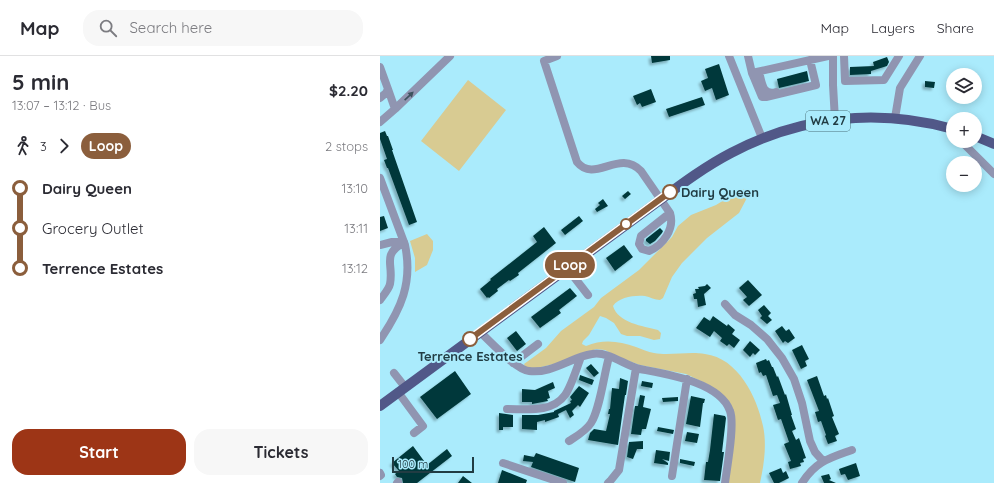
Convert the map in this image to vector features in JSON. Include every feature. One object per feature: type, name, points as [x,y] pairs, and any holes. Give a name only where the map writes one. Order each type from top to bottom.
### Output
[{"type":"main road","name":"WA 27","points":[[380,406],[701,170],[725,156],[762,138],[793,128],[835,120],[864,117],[895,118],[927,122],[946,127]]},
{"type":"main road","points":[[982,139],[994,144]]},
{"type":"street","points":[[380,122],[450,56]]},
{"type":"street","points":[[557,56],[544,61],[577,162],[586,169],[594,169],[627,162],[636,165],[670,213],[672,222],[671,229],[663,240],[649,252],[640,247]]},
{"type":"street","points":[[729,56],[762,138]]},
{"type":"street","points":[[748,56],[756,73],[763,98],[815,86],[816,83],[810,60]]},
{"type":"street","points":[[756,73],[828,56]]},
{"type":"street","points":[[833,56],[835,120]]},
{"type":"street","points":[[844,56],[845,81],[884,80],[899,56]]},
{"type":"street","points":[[895,118],[900,88],[920,56]]},
{"type":"street","points":[[380,67],[395,109]]},
{"type":"street","points":[[380,98],[384,96],[388,89]]},
{"type":"street","points":[[968,148],[994,174]]},
{"type":"street","points":[[380,178],[404,242],[407,254],[408,275],[405,292],[399,310],[380,340]]},
{"type":"street","points":[[642,258],[639,240],[641,236],[670,213]]},
{"type":"street","points":[[380,245],[392,242],[404,242]]},
{"type":"street","points":[[380,300],[390,285],[390,253],[394,248],[404,242]]},
{"type":"street","points":[[567,268],[588,295]]},
{"type":"street","points":[[725,304],[736,315],[751,325],[767,339],[782,358],[794,379],[800,397],[810,441],[815,452],[824,461]]},
{"type":"street","points":[[480,332],[513,363],[528,371],[539,371],[559,366],[581,357],[599,353],[636,368],[687,379],[711,390],[726,401],[731,412],[725,483]]},
{"type":"street","points":[[513,363],[538,344]]},
{"type":"street","points":[[507,408],[540,409],[555,404],[566,394],[581,357]]},
{"type":"street","points":[[569,441],[590,424],[595,415],[609,357]]},
{"type":"street","points":[[608,483],[620,470],[636,368]]},
{"type":"street","points":[[394,373],[401,390],[423,426],[414,433]]},
{"type":"street","points":[[672,476],[687,379]]},
{"type":"street","points":[[802,483],[811,470],[824,461],[852,450]]},
{"type":"street","points":[[503,463],[563,483]]},
{"type":"shaded area","points":[[468,80],[506,110],[459,171],[421,141]]},
{"type":"shaded area","points":[[742,189],[747,190],[749,194],[739,213],[707,238],[682,263],[672,277],[663,298],[656,300],[645,296],[632,296],[619,300],[613,306],[616,312],[625,320],[658,330],[661,333],[660,339],[654,340],[640,336],[627,336],[621,334],[614,323],[600,316],[582,344],[586,346],[599,342],[617,342],[654,353],[705,354],[717,357],[727,363],[736,371],[751,392],[760,415],[763,426],[765,447],[760,483],[726,483],[734,412],[730,403],[707,384],[686,374],[640,365],[618,357],[605,350],[596,349],[558,363],[537,368],[526,368],[524,364],[546,348],[561,331],[594,307],[601,298],[639,270],[672,237],[678,226],[691,215],[716,205]]},
{"type":"shaded area","points":[[427,234],[433,241],[433,250],[427,265],[415,272],[415,258],[410,241]]},
{"type":"building","points":[[651,56],[670,56],[670,60],[652,63]]},
{"type":"building","points":[[887,57],[889,62],[887,66],[871,71],[871,74],[850,75],[850,67],[874,66],[873,62]]},
{"type":"building","points":[[719,64],[729,95],[716,100],[712,88],[705,91],[701,81],[708,78],[705,69]]},
{"type":"building","points":[[807,71],[809,81],[779,88],[777,79]]},
{"type":"building","points":[[925,81],[935,82],[934,88],[925,87]]},
{"type":"building","points":[[651,89],[656,102],[642,107],[640,103],[637,105],[633,96]]},
{"type":"building","points":[[702,97],[705,105],[669,117],[666,109]]},
{"type":"building","points":[[385,131],[393,150],[417,222],[409,225],[384,160],[387,159],[380,139],[380,133]]},
{"type":"building","points":[[628,191],[631,194],[625,199],[622,196]]},
{"type":"building","points":[[603,199],[608,206],[597,212],[595,209],[600,205],[598,203]]},
{"type":"building","points":[[384,216],[388,228],[380,231],[380,217]]},
{"type":"building","points":[[579,216],[583,221],[565,235],[561,230]]},
{"type":"building","points":[[544,227],[556,243],[518,273],[519,275],[510,281],[509,280],[497,289],[498,291],[487,298],[480,289],[491,280],[490,279],[537,242],[533,236]]},
{"type":"building","points":[[660,228],[663,231],[655,241],[650,244],[646,241],[646,239]]},
{"type":"building","points":[[624,245],[633,257],[615,271],[606,258]]},
{"type":"building","points":[[748,280],[762,295],[749,306],[743,300],[747,297],[739,288]]},
{"type":"building","points":[[707,284],[711,288],[704,294],[706,305],[698,307],[697,299],[694,299],[693,294],[696,293],[695,289],[699,289],[698,287],[705,286]]},
{"type":"building","points":[[570,288],[577,296],[559,310],[561,313],[540,328],[531,317]]},
{"type":"building","points":[[764,305],[771,313],[768,316],[772,320],[767,324],[760,318],[762,316],[758,310]]},
{"type":"building","points":[[713,316],[727,326],[728,324],[735,330],[732,334],[740,340],[734,348],[729,344],[727,346],[720,341],[722,338],[714,331],[710,337],[696,328],[704,317],[710,321]]},
{"type":"building","points":[[782,326],[786,331],[789,329],[795,338],[788,343],[785,341],[783,343],[775,331]]},
{"type":"building","points":[[516,331],[526,344],[517,351],[507,338]]},
{"type":"building","points":[[750,341],[760,350],[755,355],[753,353],[750,357],[743,350]]},
{"type":"building","points":[[802,345],[809,359],[805,361],[807,366],[801,369],[792,350]]},
{"type":"building","points":[[766,359],[767,361],[769,360],[773,367],[785,395],[786,394],[796,429],[792,431],[796,440],[799,438],[806,458],[803,459],[804,462],[800,463],[801,466],[790,469],[788,462],[791,461],[784,444],[789,442],[781,419],[778,420],[773,405],[780,403],[777,395],[773,396],[766,375],[763,376],[761,372],[759,373],[756,363]]},
{"type":"building","points":[[591,364],[599,373],[594,377],[586,368]]},
{"type":"building","points":[[455,371],[471,394],[437,419],[420,397]]},
{"type":"building","points":[[580,375],[594,380],[592,385],[579,380]]},
{"type":"building","points":[[817,376],[824,396],[826,395],[827,399],[828,398],[834,416],[832,417],[839,434],[835,436],[837,441],[828,444],[821,421],[818,422],[815,412],[819,411],[807,380]]},
{"type":"building","points":[[620,378],[628,381],[618,445],[588,440],[590,433],[594,429],[606,431],[610,414],[608,414],[610,409],[612,388],[619,389]]},
{"type":"building","points":[[642,381],[653,383],[652,388],[641,386]]},
{"type":"building","points":[[553,382],[555,388],[548,391],[550,398],[547,399],[548,401],[532,404],[532,402],[522,402],[522,389],[535,390]]},
{"type":"building","points":[[579,386],[589,393],[580,407],[578,405],[572,411],[574,415],[570,418],[566,410],[558,414],[559,417],[545,422],[545,420],[537,422],[537,430],[522,429],[522,415],[538,415],[554,412],[571,403],[570,401],[572,400],[570,397]]},
{"type":"building","points":[[640,395],[645,396],[643,407],[651,409],[646,429],[642,429],[641,435],[631,434],[635,406],[638,406]]},
{"type":"building","points":[[691,396],[705,399],[703,403],[700,427],[686,424]]},
{"type":"building","points":[[678,397],[678,401],[663,402],[662,398]]},
{"type":"building","points":[[499,413],[513,415],[513,427],[503,427],[503,430],[499,430]]},
{"type":"building","points":[[714,414],[725,416],[726,418],[722,452],[724,452],[720,481],[704,480],[706,462],[708,462],[710,450]]},
{"type":"building","points":[[658,427],[674,430],[673,434],[657,431]]},
{"type":"building","points":[[687,432],[699,434],[697,443],[685,441]]},
{"type":"building","points":[[643,441],[643,449],[637,449],[633,459],[627,457],[629,442]]},
{"type":"building","points":[[413,446],[427,465],[447,449],[452,456],[417,483],[403,483],[402,478],[397,477],[395,474],[399,471],[392,463]]},
{"type":"building","points":[[656,450],[670,452],[669,461],[662,459],[668,463],[668,465],[654,463]]},
{"type":"building","points":[[536,453],[579,468],[575,482],[531,467],[533,462],[523,461],[524,455],[534,457]]},
{"type":"building","points":[[680,459],[695,462],[694,466],[680,463]]},
{"type":"building","points":[[856,463],[860,476],[848,480],[845,474],[841,475],[839,469]]},
{"type":"building","points":[[781,468],[783,473],[786,471],[789,478],[779,483],[774,483],[769,473]]},
{"type":"building","points":[[502,470],[527,480],[526,483],[498,483]]},
{"type":"building","points":[[829,474],[831,479],[829,480],[836,483],[824,483],[821,476]]},
{"type":"building","points":[[463,476],[472,483],[458,483]]},
{"type":"bus line","name":"Loop","points":[[470,339],[670,192]]},
{"type":"place","name":"Dairy Queen","points":[[670,192]]},
{"type":"place","name":"Terrence Estates","points":[[470,339]]}]
